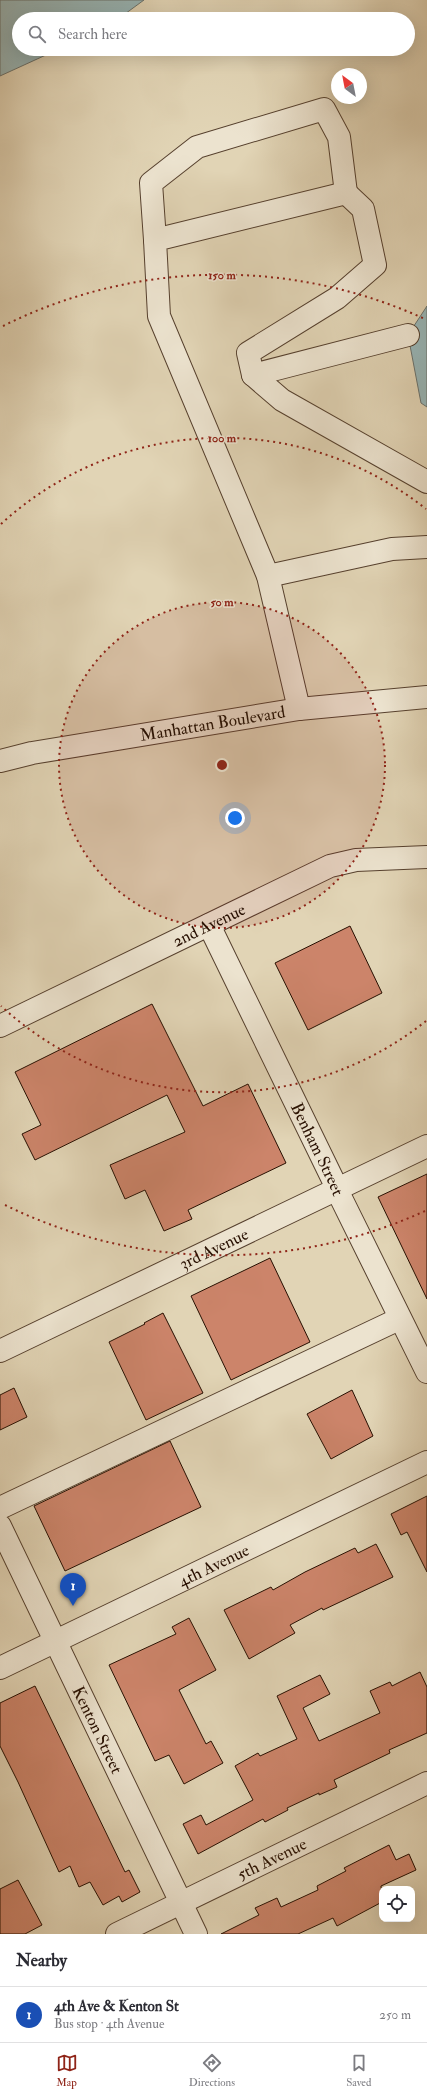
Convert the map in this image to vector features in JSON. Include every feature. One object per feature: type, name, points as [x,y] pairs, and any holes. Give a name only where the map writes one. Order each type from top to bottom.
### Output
[{"type":"street","points":[[298,709],[268,576],[159,316],[151,183],[197,147],[324,109],[339,137],[346,193],[363,208],[375,265],[337,298],[248,353],[253,376],[282,400],[427,482]]},
{"type":"street","points":[[155,240],[346,193]]},
{"type":"street","points":[[253,376],[408,335]]},
{"type":"street","points":[[268,576],[392,549],[427,547]]},
{"type":"street","name":"Manhattan Boulevard","points":[[0,762],[32,753],[298,709],[427,697]]},
{"type":"street","name":"2nd Avenue","points":[[0,1026],[330,866],[356,860],[427,857]]},
{"type":"street","name":"Benham Street","points":[[209,925],[335,1184],[336,1190],[399,1319],[427,1372]]},
{"type":"street","name":"3rd Avenue","points":[[0,1351],[427,1146]]},
{"type":"street","points":[[0,1508],[399,1319]]},
{"type":"street","name":"4th Avenue","points":[[0,1668],[427,1462]]},
{"type":"street","name":"Kenton Street","points":[[0,1526],[196,1934]]},
{"type":"street","name":"5th Avenue","points":[[117,1934],[427,1783]]},
{"type":"water","points":[[0,0],[144,0],[128,12],[12,12],[12,56],[44,56],[0,76]]},
{"type":"water","points":[[427,306],[427,407],[421,403],[408,335]]},
{"type":"building","points":[[350,926],[382,993],[308,1030],[275,963]]},
{"type":"building","points":[[152,1004],[203,1106],[248,1084],[286,1163],[188,1210],[192,1219],[164,1231],[145,1190],[125,1199],[110,1165],[185,1132],[167,1095],[35,1160],[22,1134],[41,1125],[15,1072]]},
{"type":"building","points":[[427,1174],[427,1299],[378,1197]]},
{"type":"building","points":[[270,1258],[310,1342],[231,1380],[191,1296]]},
{"type":"building","points":[[163,1313],[203,1393],[146,1420],[109,1342]]},
{"type":"building","points":[[14,1388],[27,1417],[0,1430],[0,1395]]},
{"type":"building","points":[[352,1390],[373,1436],[331,1459],[307,1414]]},
{"type":"building","points":[[170,1441],[201,1507],[65,1571],[34,1506]]},
{"type":"building","points":[[427,1496],[427,1572],[407,1532],[401,1535],[391,1514]]},
{"type":"building","points":[[376,1544],[393,1577],[323,1610],[322,1608],[290,1625],[295,1633],[249,1659],[224,1610],[271,1587],[273,1590],[305,1572],[355,1548],[358,1553]]},
{"type":"building","points":[[189,1618],[216,1670],[179,1690],[206,1744],[211,1741],[223,1763],[184,1784],[169,1755],[155,1761],[109,1665],[176,1634],[172,1627]]},
{"type":"building","points":[[420,1672],[427,1687],[427,1733],[389,1750],[390,1753],[334,1780],[337,1787],[319,1795],[319,1793],[287,1808],[288,1810],[265,1822],[263,1819],[198,1854],[183,1824],[201,1815],[206,1825],[253,1800],[235,1766],[258,1753],[260,1756],[297,1739],[277,1696],[320,1675],[330,1694],[303,1708],[319,1741],[380,1713],[370,1691],[390,1682],[392,1686]]},
{"type":"building","points":[[35,1686],[125,1872],[129,1870],[140,1892],[122,1902],[119,1896],[103,1905],[90,1882],[79,1887],[70,1866],[59,1872],[0,1746],[0,1703]]},
{"type":"building","points":[[389,1845],[396,1860],[409,1854],[416,1870],[379,1886],[379,1904],[337,1926],[333,1918],[298,1934],[221,1934],[259,1915],[255,1908],[277,1898],[281,1907],[318,1890],[317,1886],[346,1871],[344,1868]]},
{"type":"building","points":[[18,1880],[42,1925],[25,1934],[0,1934],[0,1889]]},
{"type":"place","name":"4th Ave & Kenton St","points":[[73,1606]]}]
